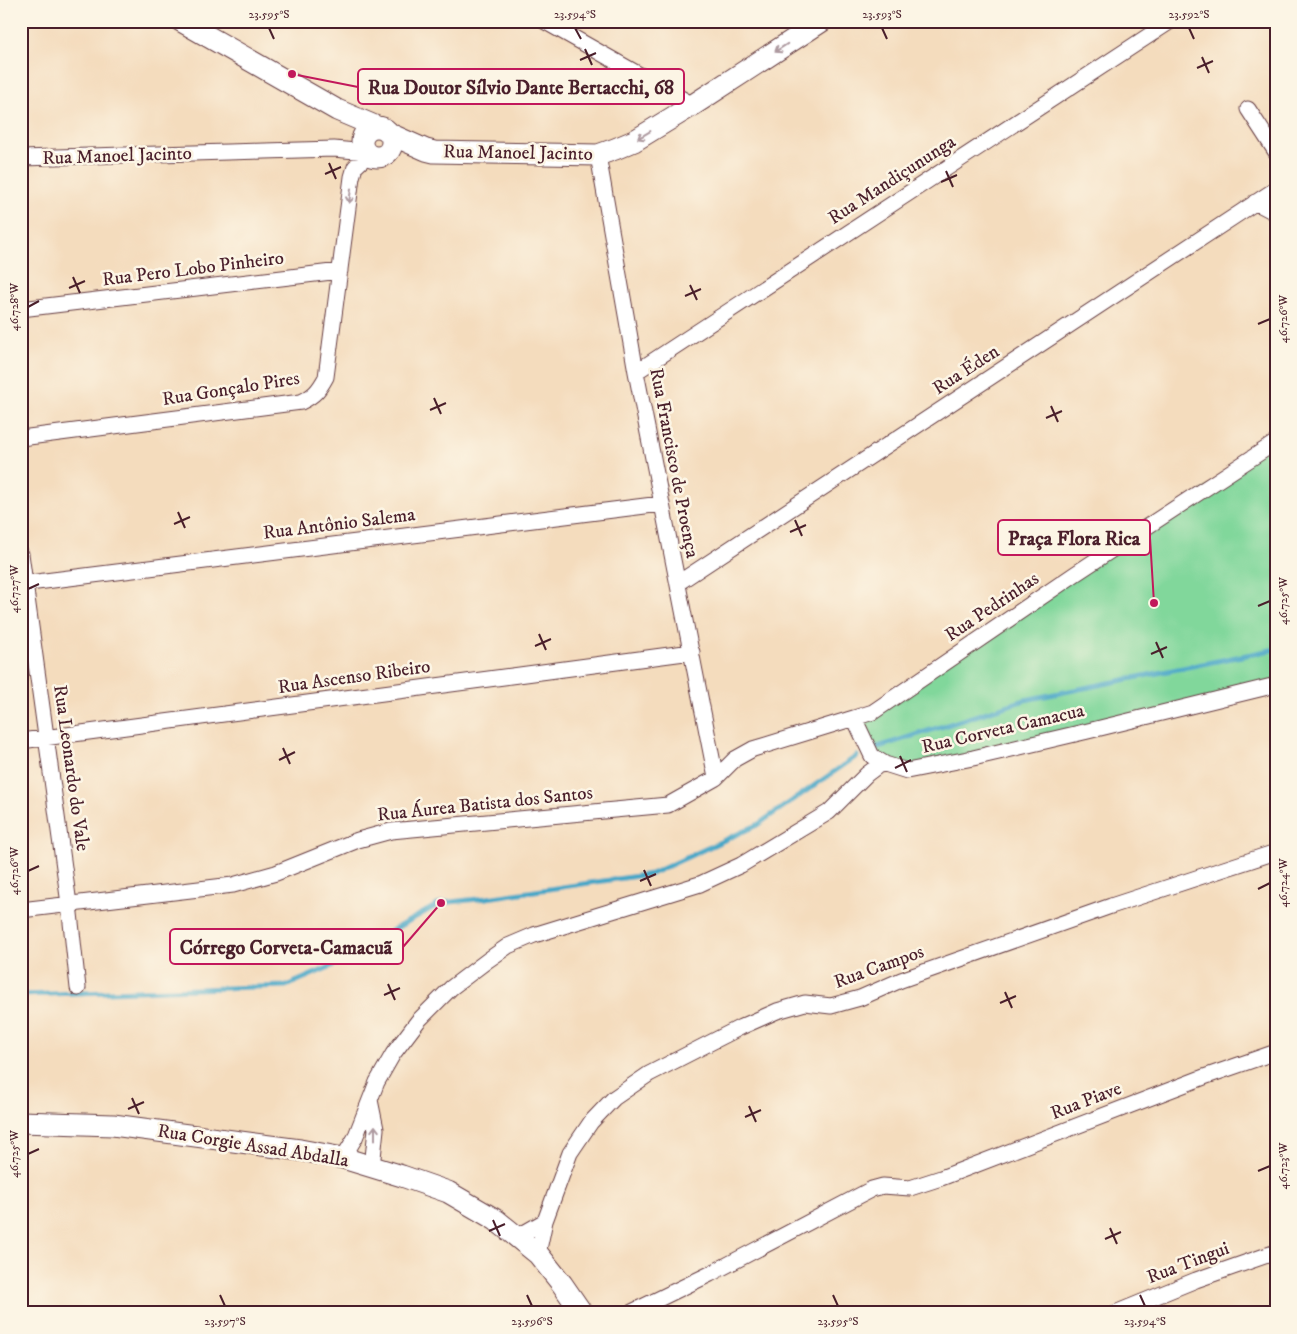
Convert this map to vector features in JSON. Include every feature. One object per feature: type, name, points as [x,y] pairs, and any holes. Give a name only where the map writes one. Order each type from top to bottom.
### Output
[{"type":"street","points":[[181,21],[337,110],[350,121],[365,148],[380,156],[388,152],[392,144],[384,130]]},
{"type":"street","points":[[544,21],[693,105]]},
{"type":"street","name":"Rua Manoel Jacinto","points":[[337,110],[384,130],[417,147],[434,152],[598,155],[615,150],[634,141],[822,21]]},
{"type":"street","name":"Rua Mandiçununga","points":[[636,372],[1171,21]]},
{"type":"street","points":[[1248,109],[1276,152]]},
{"type":"street","name":"Rua Manoel Jacinto","points":[[21,158],[365,148]]},
{"type":"street","name":"Rua Gonçalo Pires","points":[[21,438],[301,402],[313,396],[319,390],[326,377],[352,176],[365,148]]},
{"type":"street","name":"Rua Francisco de Proença","points":[[598,155],[661,504],[716,778]]},
{"type":"street","name":"Rua Éden","points":[[678,583],[1276,189]]},
{"type":"street","points":[[1255,202],[1276,213]]},
{"type":"street","name":"Rua Pero Lobo Pinheiro","points":[[21,309],[340,271]]},
{"type":"street","name":"Rua Pedrinhas","points":[[854,718],[873,712],[1074,574],[1276,442]]},
{"type":"street","name":"Rua Antônio Salema","points":[[23,584],[661,504]]},
{"type":"street","name":"Rua Leonardo do Vale","points":[[21,554],[23,584],[69,904],[78,988]]},
{"type":"street","name":"Rua Ascenso Ribeiro","points":[[21,741],[692,652]]},
{"type":"street","name":"Rua Corveta Camacua","points":[[878,760],[907,771],[973,758],[1276,685]]},
{"type":"street","points":[[343,1158],[355,1138],[377,1082],[393,1054],[418,1021],[451,988],[508,946],[534,935],[700,884],[741,865],[829,812],[867,774],[879,766],[878,760],[854,718],[754,749],[735,759],[716,778]]},
{"type":"street","name":"Rua Áurea Batista dos Santos","points":[[21,910],[233,885],[276,873],[358,840],[390,831],[668,805],[716,778]]},
{"type":"street","name":"Rua Campos","points":[[538,1254],[545,1221],[570,1154],[591,1122],[614,1098],[649,1074],[777,1011],[798,1004],[816,1003],[831,1006],[860,998],[901,980],[1111,906],[1276,852]]},
{"type":"street","name":"Rua Piave","points":[[630,1313],[710,1274],[872,1189],[883,1186],[910,1188],[941,1178],[1204,1077],[1276,1052]]},
{"type":"street","points":[[370,1099],[376,1129],[372,1167]]},
{"type":"street","name":"Rua Corgie Assad Abdalla","points":[[21,1122],[114,1125],[300,1150],[343,1158],[448,1192],[496,1220],[538,1254],[582,1313]]},
{"type":"street","points":[[517,1237],[545,1221]]},
{"type":"street","name":"Rua Tingui","points":[[1115,1313],[1196,1280],[1276,1252]]},
{"type":"green space","points":[[1276,442],[1276,685],[907,771],[885,764],[854,718]]},
{"type":"waterway","points":[[875,748],[1025,700],[1276,649]]},
{"type":"waterway","points":[[21,995],[286,986],[355,956],[396,928],[441,903],[651,874],[757,825],[857,756]]},
{"type":"place","name":"Rua Doutor Sílvio Dante Bertacchi, 68","points":[[292,74]]},
{"type":"place","name":"Praça Flora Rica","points":[[1154,603]]},
{"type":"place","name":"Córrego Corveta-Camacuã","points":[[441,903]]}]
